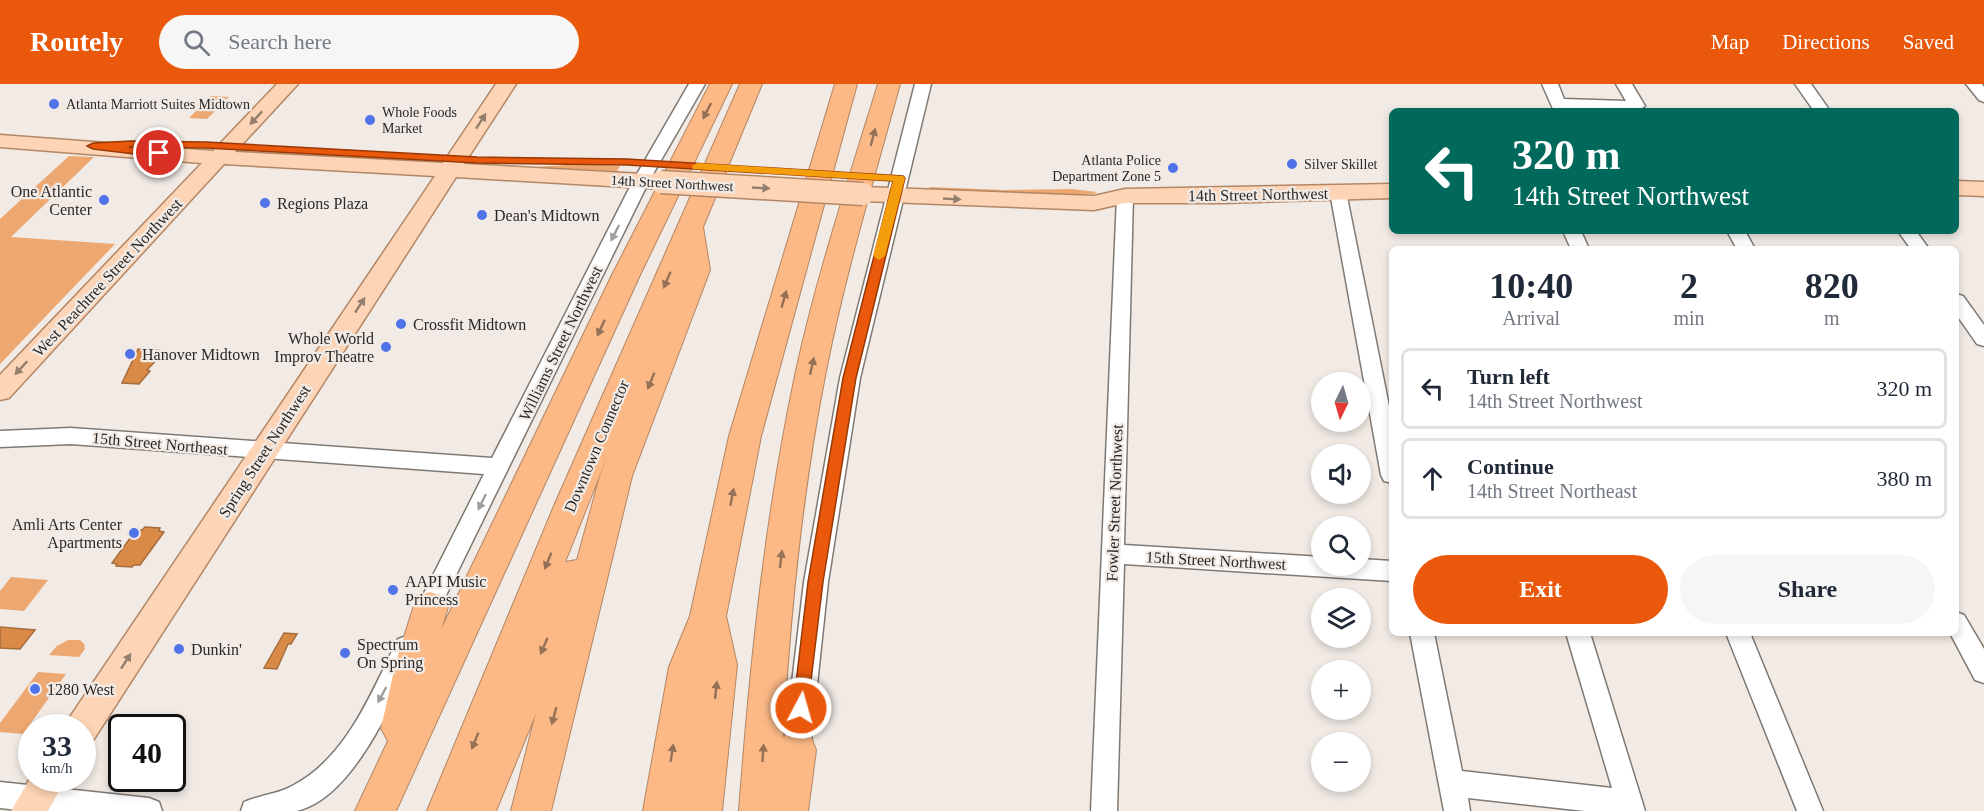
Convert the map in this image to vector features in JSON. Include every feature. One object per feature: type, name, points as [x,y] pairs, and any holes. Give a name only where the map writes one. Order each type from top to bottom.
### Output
[{"type":"highway","points":[[375,811],[626,275],[721,84]]},
{"type":"highway","name":"Downtown Connector","points":[[447,811],[570,506],[752,84]]},
{"type":"highway","points":[[663,811],[687,667],[708,616],[745,436],[846,84]]},
{"type":"highway","points":[[759,811],[769,658],[789,499],[811,371],[839,258],[889,84]]},
{"type":"highway","points":[[531,811],[616,476],[696,270],[690,227]]},
{"type":"highway","points":[[472,811],[481,799],[598,509],[616,476]]},
{"type":"highway","points":[[375,811],[404,714],[414,662],[430,607]]},
{"type":"highway","points":[[702,811],[719,665],[708,616]]},
{"type":"highway","points":[[788,811],[797,750]]},
{"type":"highway","points":[[796,811],[797,750]]},
{"type":"main road","name":"West Peachtree Street Northwest","points":[[0,391],[288,84]]},
{"type":"main road","name":"Spring Street Northwest","points":[[91,714],[506,84]]},
{"type":"main road","name":"14th Street Northwest","points":[[0,141],[93,146],[123,151],[225,152],[864,185],[1068,203],[1094,203],[1125,196],[1389,191]]},
{"type":"main road","points":[[1959,188],[1984,189]]},
{"type":"street","name":"Williams Street Northwest","points":[[254,811],[302,795],[338,768],[355,744],[430,607],[499,467],[656,173],[697,84]]},
{"type":"street","points":[[806,811],[797,750],[816,582],[842,420],[850,378],[923,84]]},
{"type":"street","points":[[1550,84],[1560,107],[1637,106],[1624,84]]},
{"type":"street","points":[[1803,84],[1820,108]]},
{"type":"street","points":[[1974,84],[1984,97]]},
{"type":"street","points":[[1338,192],[1389,459]]},
{"type":"street","name":"Fowler Street Northwest","points":[[1104,811],[1125,196]]},
{"type":"street","points":[[1959,304],[1984,339]]},
{"type":"street","name":"15th Street Northeast","points":[[0,439],[70,436],[499,467]]},
{"type":"street","name":"15th Street Northwest","points":[[1112,554],[1389,571]]},
{"type":"street","points":[[1959,626],[1984,672]]},
{"type":"street","points":[[1423,636],[1456,811]]},
{"type":"street","points":[[1451,783],[1631,807],[1579,636]]},
{"type":"street","points":[[1739,636],[1810,811]]},
{"type":"street","points":[[0,795],[37,796],[149,811]]},
{"type":"shaded area","points":[[211,96],[229,97],[207,119],[189,118]]},
{"type":"shaded area","points":[[69,156],[94,157],[11,237],[115,244],[0,364],[0,219]]},
{"type":"shaded area","points":[[583,164],[620,166],[617,171],[517,170],[519,168]]},
{"type":"shaded area","points":[[930,187],[1002,190],[1072,189],[1097,192],[1094,194],[1003,195],[929,191]]},
{"type":"shaded area","points":[[138,349],[165,351],[147,370],[150,371],[139,384],[122,383]]},
{"type":"shaded area","points":[[145,527],[160,528],[159,531],[164,532],[140,565],[116,566],[117,564],[112,563],[136,530],[142,530]]},
{"type":"shaded area","points":[[11,577],[48,580],[24,611],[0,609],[0,591]]},
{"type":"shaded area","points":[[0,627],[35,630],[20,649],[0,648]]},
{"type":"shaded area","points":[[284,633],[297,634],[291,644],[288,644],[277,669],[264,668]]},
{"type":"shaded area","points":[[68,640],[80,640],[84,644],[85,649],[79,657],[49,655],[57,646]]},
{"type":"shaded area","points":[[38,672],[66,674],[37,714],[18,714],[18,734],[0,732],[0,723]]},
{"type":"slow traffic","points":[[697,166],[899,178],[879,256]]},
{"type":"place","name":"Atlanta Marriott Suites Midtown","points":[[54,104]]},
{"type":"place","name":"Whole Foods Market","points":[[370,120]]},
{"type":"place","name":"Silver Skillet","points":[[1292,164]]},
{"type":"place","name":"Atlanta Police Department Zone 5","points":[[1173,168]]},
{"type":"place","name":"One Atlantic Center","points":[[104,200]]},
{"type":"place","name":"Regions Plaza","points":[[265,203]]},
{"type":"place","name":"Dean's Midtown","points":[[482,215]]},
{"type":"place","name":"Crossfit Midtown","points":[[401,324]]},
{"type":"place","name":"Whole World Improv Theatre","points":[[386,347]]},
{"type":"place","name":"Hanover Midtown","points":[[130,354]]},
{"type":"place","name":"Amli Arts Center Apartments","points":[[134,533]]},
{"type":"place","name":"AAPI Music Princess","points":[[393,590]]},
{"type":"place","name":"Dunkin'","points":[[179,649]]},
{"type":"place","name":"Spectrum On Spring","points":[[345,653]]},
{"type":"place","name":"1280 West","points":[[35,689]]},
{"type":"route","points":[[159,153],[123,151],[93,146],[206,145],[477,160],[627,162],[899,178],[850,378],[840,431],[816,582],[801,708]]}]
